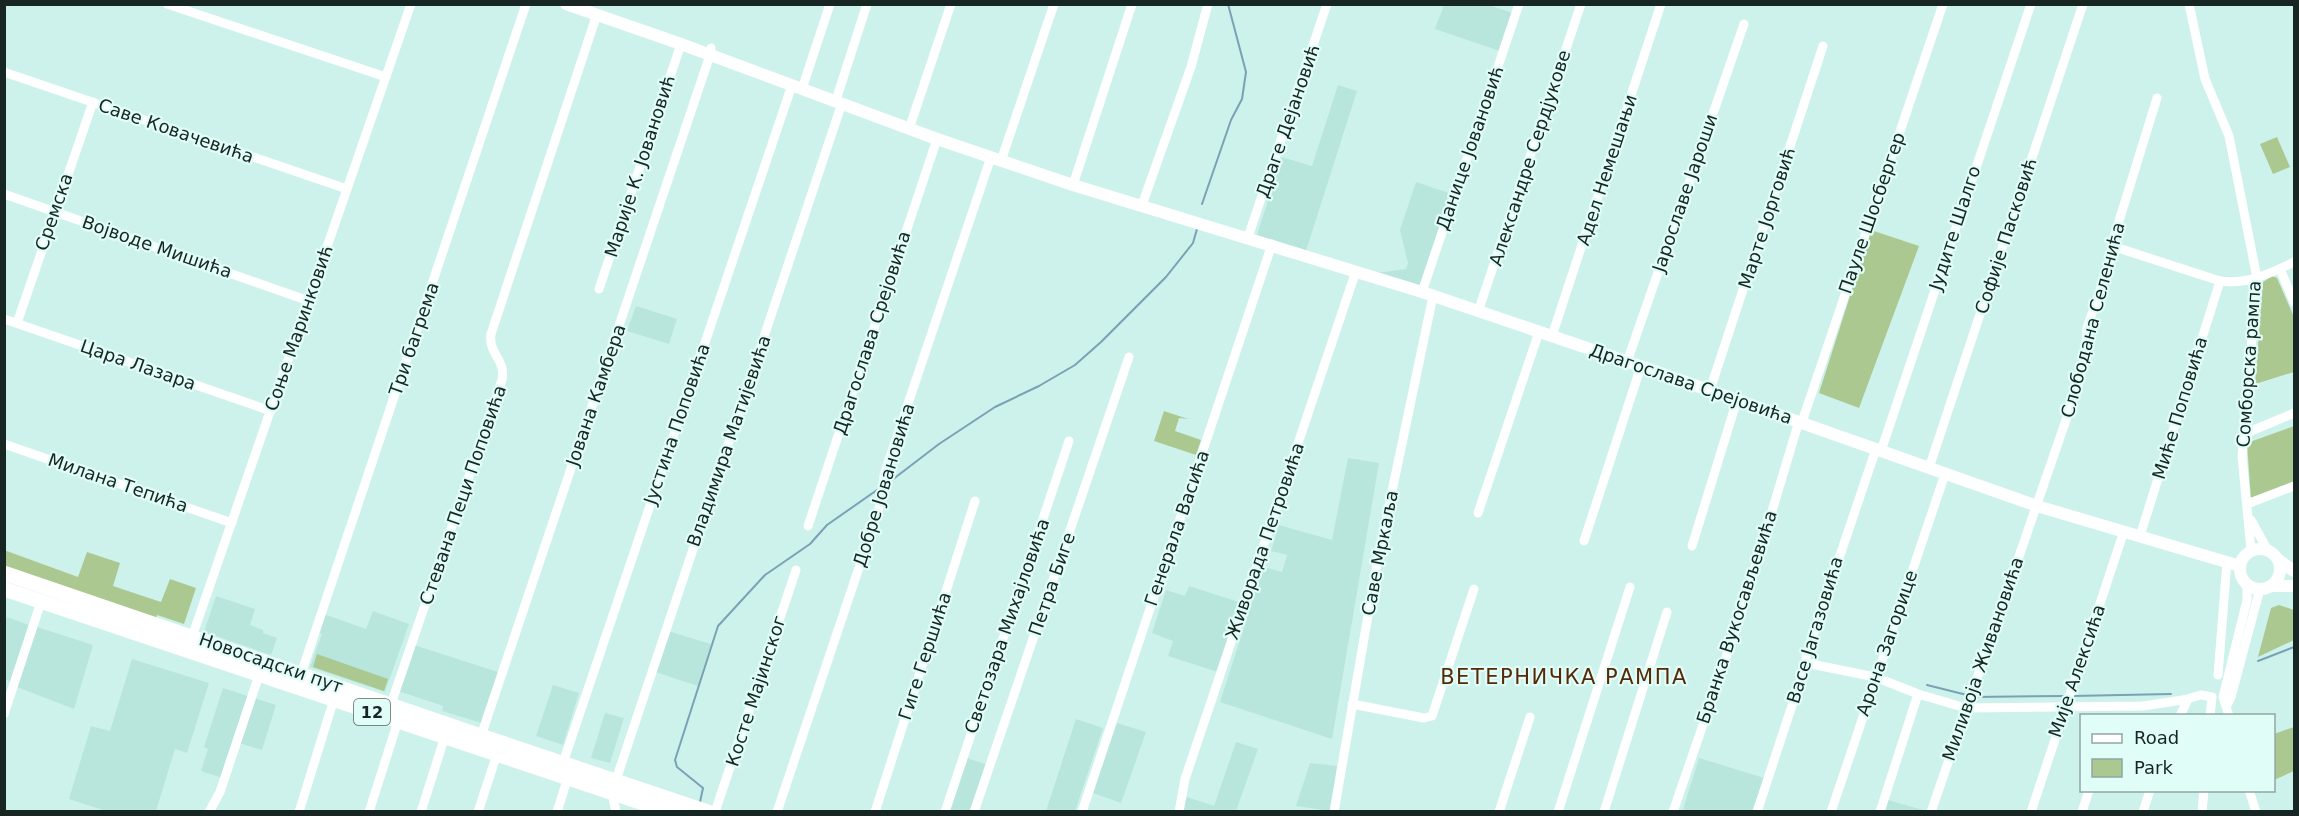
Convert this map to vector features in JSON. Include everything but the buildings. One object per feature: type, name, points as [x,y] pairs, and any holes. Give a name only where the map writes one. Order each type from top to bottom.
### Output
[{"type":"main road","name":"Новосадски пут","points":[[4,573],[190,644],[259,675],[496,754],[565,770]]},
{"type":"main road","name":"Новосадски пут","points":[[4,589],[41,602],[301,674],[481,736],[565,770],[613,786],[708,812]]},
{"type":"main road","name":"Новосадски пут","points":[[613,786],[670,812]]},
{"type":"street","points":[[167,4],[386,77]]},
{"type":"street","name":"Соње Маринковић","points":[[190,644],[411,4]]},
{"type":"street","name":"Три багрема","points":[[301,674],[526,4]]},
{"type":"street","name":"Драгослава Срејовића","points":[[566,4],[681,44],[710,51],[937,140],[1427,294],[1641,366],[2037,506],[2240,566]]},
{"type":"street","name":"Јустина Поповића","points":[[557,812],[565,770],[797,87],[830,4]]},
{"type":"street","name":"Владимира Матијевића","points":[[613,786],[839,101],[867,4]]},
{"type":"street","points":[[909,129],[951,4]]},
{"type":"street","name":"Добре Јовановића","points":[[777,812],[883,496],[884,475],[996,159],[1054,4]]},
{"type":"street","points":[[1073,184],[1132,4]]},
{"type":"street","points":[[1142,205],[1191,67],[1208,4]]},
{"type":"street","name":"Драге Дејановић","points":[[1248,237],[1327,4]]},
{"type":"street","name":"Данице Јовановић","points":[[1427,294],[1519,4]]},
{"type":"street","name":"Александре Сердјукове","points":[[1478,312],[1581,4]]},
{"type":"street","name":"Адел Немешањи","points":[[1552,336],[1661,4]]},
{"type":"street","name":"Пауле Шосбергер","points":[[1801,422],[1943,4]]},
{"type":"street","name":"Јудите Шалго","points":[[1878,450],[2031,4]]},
{"type":"street","name":"Софије Пасковић","points":[[1929,468],[2083,4]]},
{"type":"street","name":"Сомборска рампа","points":[[2189,4],[2205,79],[2229,136],[2258,278],[2242,469],[2249,515],[2251,550]]},
{"type":"street","name":"Стевана Пеци Поповића","points":[[391,704],[502,380],[502,365],[492,351],[491,333],[597,14]]},
{"type":"street","name":"Јарославе Јароши","points":[[1627,362],[1744,24]]},
{"type":"street","name":"Марије К. Јовановић","points":[[599,289],[681,44]]},
{"type":"street","name":"Марте Јорговић","points":[[1710,390],[1823,46]]},
{"type":"street","name":"Јована Камбера","points":[[481,736],[710,51]]},
{"type":"street","name":"Саве Ковачевића","points":[[4,72],[347,189]]},
{"type":"street","name":"Слободана Селенића","points":[[2037,506],[2078,385],[2085,358],[2086,328],[2115,247],[2115,234],[2157,98]]},
{"type":"street","name":"Сремска","points":[[17,323],[93,102]]},
{"type":"street","name":"Драгослава Срејовића","points":[[808,526],[937,140]]},
{"type":"street","name":"Војводе Мишића","points":[[4,194],[309,301]]},
{"type":"street","name":"Генерала Васића","points":[[1082,812],[1272,244]]},
{"type":"street","points":[[2115,247],[2220,281],[2241,282],[2258,278],[2295,262]]},
{"type":"street","points":[[2280,269],[2295,302]]},
{"type":"street","name":"Живорада Петровића","points":[[1179,812],[1185,779],[1356,271]]},
{"type":"street","name":"Миће Поповића","points":[[2140,536],[2220,281]]},
{"type":"street","name":"Саве Мркаља","points":[[1334,812],[1427,294]]},
{"type":"street","name":"Цара Лазара","points":[[4,319],[271,411]]},
{"type":"street","points":[[1478,513],[1539,332]]},
{"type":"street","name":"Петра Биге","points":[[974,812],[1129,357]]},
{"type":"street","points":[[1584,541],[1641,366]]},
{"type":"street","points":[[1692,546],[1737,400]]},
{"type":"street","points":[[2244,434],[2295,413]]},
{"type":"street","name":"Бранка Вукосављевића","points":[[1673,812],[1743,608],[1801,422]]},
{"type":"street","name":"Светозара Михајловића","points":[[945,812],[1069,441]]},
{"type":"street","name":"Милана Тепића","points":[[4,444],[232,523]]},
{"type":"street","name":"Васе Јагазовића","points":[[1757,812],[1806,663],[1806,656],[1824,600],[1878,450]]},
{"type":"street","name":"Арона Загорице","points":[[1830,812],[1945,474]]},
{"type":"street","points":[[2247,504],[2295,486]]},
{"type":"street","name":"Гиге Гершића","points":[[875,812],[975,501]]},
{"type":"street","name":"Миливоја Живановића","points":[[1931,812],[2037,506]]},
{"type":"street","name":"Сомборска рампа","points":[[2249,515],[2267,549]]},
{"type":"street","name":"Мије Алексића","points":[[2031,812],[2124,531]]},
{"type":"street","points":[[2229,714],[2223,696],[2247,600],[2247,584],[2240,573],[2240,566],[2246,554],[2251,550],[2267,549],[2295,571]]},
{"type":"street","points":[[2227,705],[2232,697],[2266,588],[2281,573],[2280,561]]},
{"type":"street","points":[[2218,675],[2227,562]]},
{"type":"street","name":"Косте Мајинског","points":[[716,812],[796,570]]},
{"type":"street","points":[[2247,584],[2266,588],[2295,586]]},
{"type":"street","points":[[1558,812],[1630,587]]},
{"type":"street","points":[[1352,704],[1424,718],[1432,716],[1474,589]]},
{"type":"street","points":[[4,714],[41,602]]},
{"type":"street","points":[[1604,812],[1668,612]]},
{"type":"street","points":[[1806,663],[1875,677],[1918,694],[1969,699],[2069,699],[2116,711],[2201,695],[2212,697],[2210,714]]},
{"type":"street","points":[[208,812],[220,792],[259,675]]},
{"type":"street","points":[[1880,812],[1918,694]]},
{"type":"street","points":[[299,812],[334,699]]},
{"type":"street","points":[[2181,714],[2188,699]]},
{"type":"street","points":[[1499,812],[1530,717]]},
{"type":"street","points":[[369,812],[398,721]]},
{"type":"street","points":[[421,812],[445,736]]},
{"type":"street","points":[[478,812],[496,754]]},
{"type":"street","points":[[613,786],[616,812]]},
{"type":"street","points":[[2082,812],[2088,792]]},
{"type":"street","points":[[2143,812],[2149,792]]},
{"type":"street","points":[[2202,812],[2204,792]]},
{"type":"street","points":[[2250,792],[2256,812]]},
{"type":"shaded area","points":[[1444,5],[1489,5],[1513,13],[1500,51],[1435,29]]},
{"type":"shaded area","points":[[1338,85],[1357,91],[1306,251],[1257,235],[1282,157],[1312,166]]},
{"type":"shaded area","points":[[1416,182],[1455,195],[1423,288],[1376,273],[1406,269],[1408,263],[1400,230]]},
{"type":"shaded area","points":[[636,306],[677,319],[669,344],[627,331]]},
{"type":"shaded area","points":[[1348,458],[1379,463],[1332,739],[1220,702],[1248,615],[1246,614],[1264,567],[1282,572],[1287,555],[1271,551],[1279,525],[1332,540]]},
{"type":"shaded area","points":[[1189,586],[1242,603],[1218,672],[1168,656],[1173,641],[1152,633],[1166,590],[1185,596]]},
{"type":"shaded area","points":[[216,596],[255,609],[250,625],[277,638],[271,655],[204,632]]},
{"type":"shaded area","points":[[373,611],[409,624],[385,692],[310,667],[322,634],[318,632],[324,614],[366,629]]},
{"type":"shaded area","points":[[7,617],[29,625],[10,681],[5,679],[4,626]]},
{"type":"shaded area","points":[[37,627],[93,645],[74,709],[17,687]]},
{"type":"shaded area","points":[[668,631],[711,644],[698,686],[655,672]]},
{"type":"shaded area","points":[[414,645],[498,672],[482,723],[442,711],[443,706],[398,691]]},
{"type":"shaded area","points":[[132,659],[209,683],[187,753],[175,749],[156,811],[106,811],[69,799],[91,726],[110,731]]},
{"type":"shaded area","points":[[553,685],[579,693],[563,745],[536,736]]},
{"type":"shaded area","points":[[223,688],[248,696],[222,778],[201,771],[208,749],[204,747]]},
{"type":"shaded area","points":[[254,698],[276,705],[262,750],[239,743]]},
{"type":"shaded area","points":[[605,713],[624,718],[610,763],[591,758]]},
{"type":"shaded area","points":[[1076,719],[1103,728],[1075,811],[1046,811]]},
{"type":"shaded area","points":[[1117,723],[1146,732],[1121,803],[1093,793]]},
{"type":"shaded area","points":[[1236,742],[1258,749],[1236,811],[1182,812],[1187,797],[1214,806]]},
{"type":"shaded area","points":[[967,758],[988,765],[972,811],[949,812]]},
{"type":"shaded area","points":[[1699,758],[1764,778],[1752,811],[1690,812],[1683,809]]},
{"type":"shaded area","points":[[1310,763],[1337,766],[1330,811],[1296,806]]},
{"type":"shaded area","points":[[1885,799],[1926,811],[1882,812]]},
{"type":"green space","points":[[2277,137],[2290,167],[2273,174],[2260,144]]},
{"type":"green space","points":[[1871,230],[1919,246],[1859,408],[1819,393]]},
{"type":"green space","points":[[2272,276],[2277,278],[2294,317],[2294,372],[2255,384],[2263,282]]},
{"type":"green space","points":[[1164,411],[1188,419],[1179,418],[1175,431],[1201,440],[1196,455],[1154,441]]},
{"type":"green space","points":[[2294,426],[2294,482],[2251,500],[2247,443]]},
{"type":"green space","points":[[4,550],[78,577],[87,552],[120,563],[113,586],[161,602],[170,579],[196,588],[184,624],[157,615],[156,618],[5,567]]},
{"type":"green space","points":[[2279,605],[2294,610],[2294,640],[2258,657],[2271,608]]},
{"type":"green space","points":[[317,654],[388,679],[384,691],[313,667]]},
{"type":"green space","points":[[2294,727],[2294,771],[2275,780],[2275,734]]},
{"type":"waterway","points":[[1202,204],[1231,120],[1242,99],[1246,72],[1228,4]]},
{"type":"waterway","points":[[892,480],[939,444],[995,407],[1039,386],[1075,365],[1166,277],[1193,243],[1197,229]]},
{"type":"waterway","points":[[700,802],[703,788],[677,767],[675,760],[718,626],[765,575],[810,544],[827,525],[877,490]]},
{"type":"waterway","points":[[2258,661],[2294,647]]},
{"type":"waterway","points":[[1927,685],[1967,695]]},
{"type":"waterway","points":[[2072,696],[2171,694]]},
{"type":"waterway","points":[[1973,697],[2066,696]]},
{"type":"district","name":"ВЕТЕРНИЧКА РАМПА","points":[[1564,677]]}]
